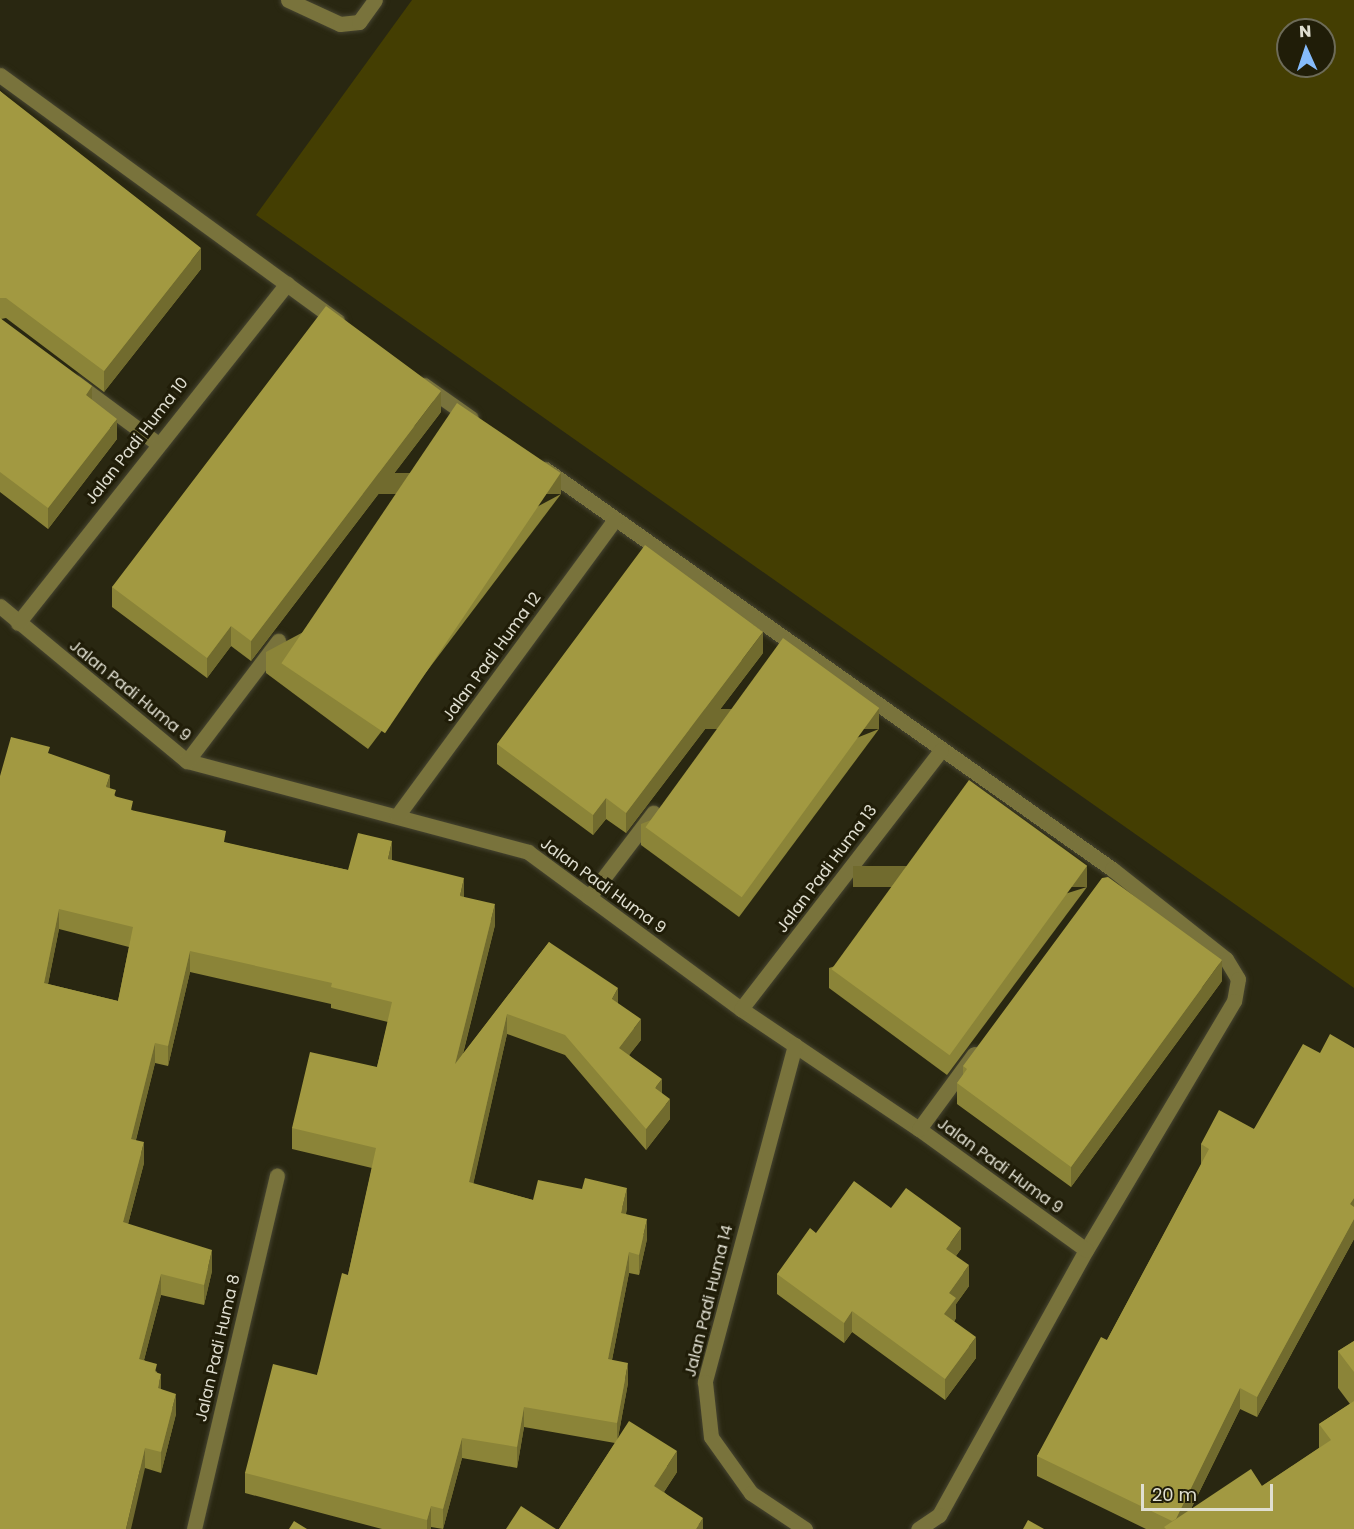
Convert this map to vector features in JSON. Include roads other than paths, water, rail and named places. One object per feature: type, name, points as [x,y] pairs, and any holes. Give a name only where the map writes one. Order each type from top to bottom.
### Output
[{"type":"street","points":[[288,0],[340,24],[359,22],[375,0]]},
{"type":"street","points":[[0,75],[353,332]]},
{"type":"street","name":"Jalan Padi Huma 10","points":[[18,623],[287,284]]},
{"type":"street","points":[[409,373],[452,412],[484,427]]},
{"type":"street","points":[[65,375],[158,444]]},
{"type":"street","points":[[531,460],[615,519],[782,644],[941,750],[1226,959],[1233,968],[1238,991],[1086,1250],[939,1515],[918,1529]]},
{"type":"street","name":"Jalan Padi Huma 12","points":[[397,816],[615,519]]},
{"type":"street","name":"Jalan Padi Huma 9","points":[[0,606],[187,761],[528,852],[741,1010],[919,1129],[1086,1250]]},
{"type":"street","points":[[187,761],[289,627]]},
{"type":"street","name":"Jalan Padi Huma 13","points":[[741,1010],[941,750]]},
{"type":"street","points":[[589,897],[666,795]]},
{"type":"street","points":[[919,1129],[983,1042]]},
{"type":"street","name":"Jalan Padi Huma 14","points":[[795,1045],[705,1382],[711,1437],[752,1493],[805,1529]]},
{"type":"street","name":"Jalan Padi Huma 8","points":[[194,1529],[277,1176]]}]
